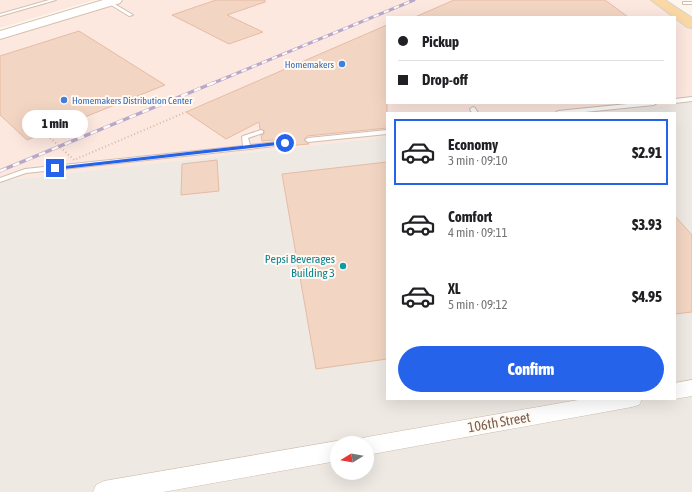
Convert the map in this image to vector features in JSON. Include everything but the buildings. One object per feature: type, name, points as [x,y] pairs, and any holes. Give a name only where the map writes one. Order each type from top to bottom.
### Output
[{"type":"main road","points":[[0,28],[95,0]]},
{"type":"main road","points":[[657,0],[692,24]]},
{"type":"main road","points":[[0,35],[110,1]]},
{"type":"street","points":[[676,391],[692,388]]},
{"type":"street","name":"106th Street","points":[[374,445],[626,400]]},
{"type":"street","points":[[104,492],[330,452]]},
{"type":"lane","points":[[0,15],[54,0]]},
{"type":"lane","points":[[110,1],[131,15]]},
{"type":"lane","points":[[676,101],[692,99]]},
{"type":"lane","points":[[568,112],[644,104]]},
{"type":"lane","points":[[247,147],[245,137],[261,132]]},
{"type":"lane","points":[[308,140],[386,132]]},
{"type":"lane","points":[[0,180],[25,171],[285,143]]},
{"type":"path","points":[[45,133],[74,160],[186,112]]},
{"type":"shaded area","points":[[0,0],[95,0],[0,28]]},
{"type":"shaded area","points":[[116,0],[657,0],[692,24],[692,102],[676,104],[676,16],[386,16],[386,104],[675,104],[607,112],[386,112],[386,137],[0,181],[0,35]]},
{"type":"shaded area","points":[[692,102],[692,492],[0,492],[0,181],[386,137],[386,400],[676,400],[676,112],[607,112]]},
{"type":"railway","points":[[211,84],[414,0]]},
{"type":"railway","points":[[0,171],[213,83]]},
{"type":"place","name":"Homemakers","points":[[342,64]]},
{"type":"place","name":"Homemakers Distribution Center","points":[[64,100]]},
{"type":"place","name":"Pepsi Beverages Building 3","points":[[343,266]]},
{"type":"route","points":[[55,168],[285,143]]}]
